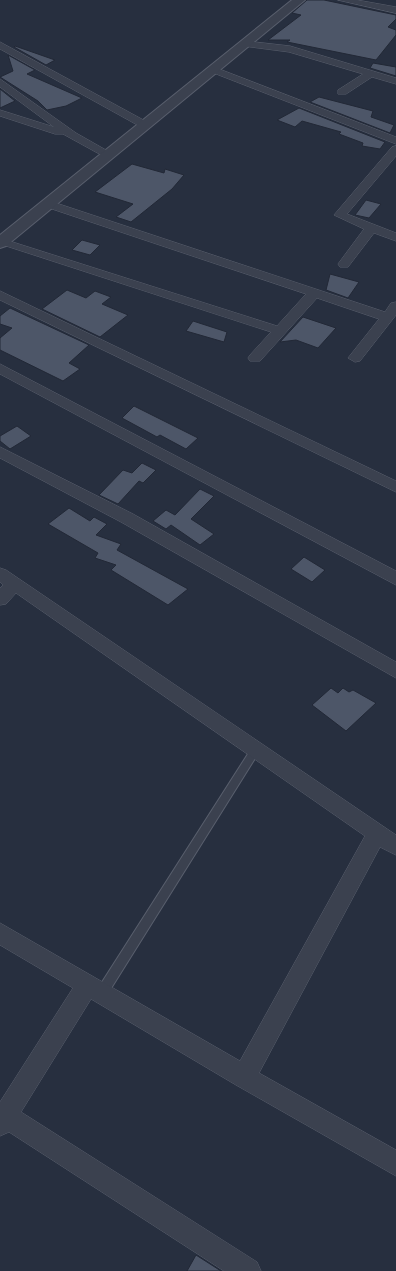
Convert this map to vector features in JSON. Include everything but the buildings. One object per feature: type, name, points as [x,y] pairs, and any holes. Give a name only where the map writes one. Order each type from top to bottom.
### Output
[{"type":"street","points":[[1,242],[299,0]]},
{"type":"street","points":[[342,0],[396,10]]},
{"type":"street","points":[[246,44],[290,48],[396,81]]},
{"type":"street","points":[[0,45],[145,125]]},
{"type":"street","points":[[214,70],[396,141]]},
{"type":"street","points":[[342,92],[371,73]]},
{"type":"street","points":[[0,82],[72,136]]},
{"type":"street","points":[[0,113],[72,136],[107,154]]},
{"type":"street","points":[[396,150],[340,215],[396,236]]},
{"type":"street","points":[[47,204],[387,318]]},
{"type":"street","points":[[344,264],[371,228]]},
{"type":"street","points":[[1,242],[280,331]]},
{"type":"street","points":[[255,358],[314,293]]},
{"type":"street","points":[[0,295],[396,487]]},
{"type":"street","points":[[355,358],[396,306]]},
{"type":"street","points":[[0,368],[396,579]]},
{"type":"street","points":[[0,452],[126,518],[396,671]]},
{"type":"street","points":[[0,599],[7,579],[396,846]]},
{"type":"street","points":[[244,1078],[377,833]]},
{"type":"street","points":[[0,933],[244,1078],[396,1164]]},
{"type":"street","points":[[94,990],[2,1120],[248,1271]]},
{"type":"lane","points":[[94,990],[256,749]]}]
